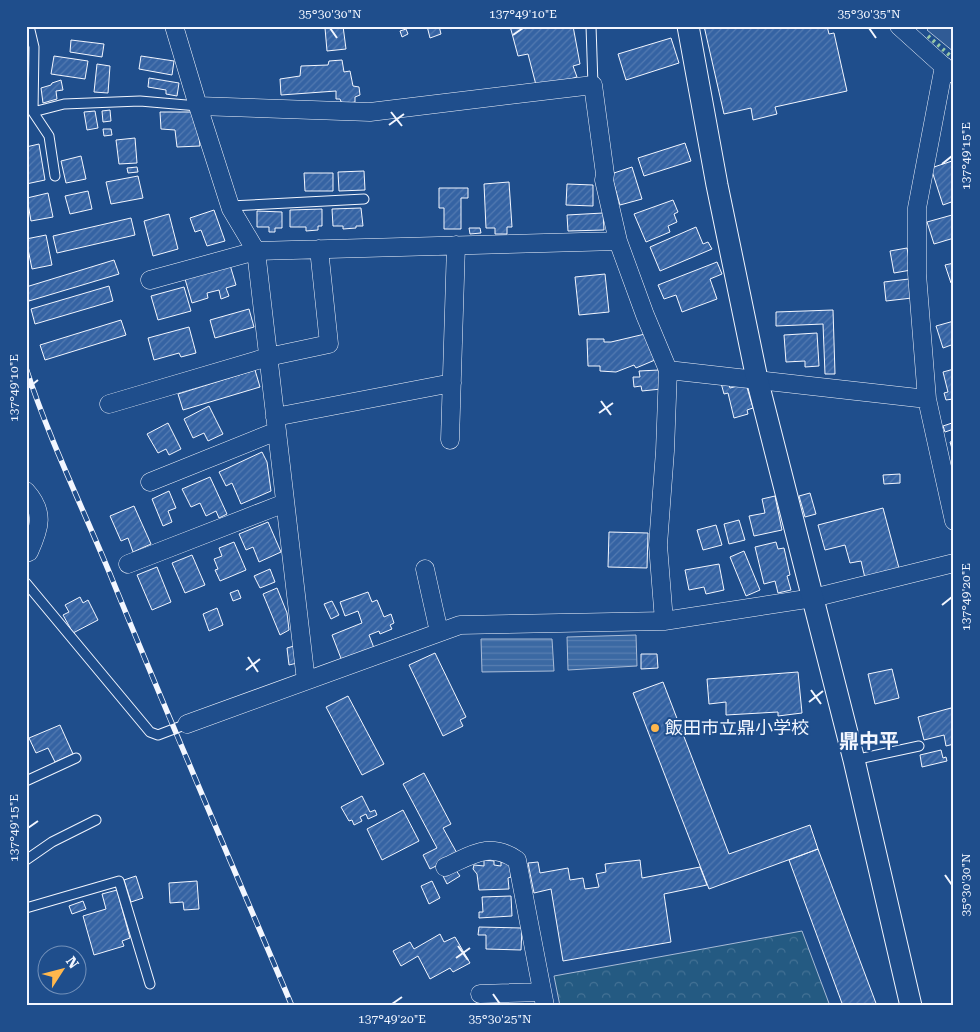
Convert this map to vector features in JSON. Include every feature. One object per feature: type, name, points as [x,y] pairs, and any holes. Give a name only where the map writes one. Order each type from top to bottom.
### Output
[{"type":"street","points":[[174,26],[230,206],[256,251],[306,681]]},
{"type":"street","points":[[688,26],[757,379],[854,760],[911,1006]]},
{"type":"street","points":[[899,26],[949,70],[917,208],[917,274],[926,399],[954,521]]},
{"type":"street","points":[[198,106],[370,112],[594,86],[605,174],[604,180],[618,241],[668,370],[665,451],[658,545],[664,621]]},
{"type":"street","points":[[150,280],[256,251],[618,241]]},
{"type":"street","points":[[450,440],[456,245]]},
{"type":"street","points":[[109,404],[268,357],[329,344],[319,249]]},
{"type":"street","points":[[668,370],[926,399]]},
{"type":"street","points":[[150,482],[276,424],[452,384]]},
{"type":"street","points":[[26,491],[33,499],[38,516],[38,531],[29,552],[26,553]]},
{"type":"street","points":[[128,564],[285,503]]},
{"type":"street","points":[[187,724],[460,625],[664,621],[813,598],[954,563]]},
{"type":"street","points":[[425,569],[439,632]]},
{"type":"street","points":[[445,867],[474,854],[491,850],[505,852],[517,860],[544,999],[480,994]]},
{"type":"lane","points":[[29,26],[34,47],[33,112],[49,136],[55,176]]},
{"type":"lane","points":[[591,26],[594,86]]},
{"type":"lane","points":[[33,112],[64,104],[140,101],[198,106]]},
{"type":"lane","points":[[230,206],[364,199]]},
{"type":"lane","points":[[26,583],[150,732],[158,735],[187,724]]},
{"type":"lane","points":[[854,760],[919,746]]},
{"type":"lane","points":[[26,781],[76,758]]},
{"type":"lane","points":[[26,860],[52,842],[96,820]]},
{"type":"lane","points":[[26,908],[119,882],[150,984]]},
{"type":"green space","points":[[802,931],[830,1006],[560,1006],[554,976]]},
{"type":"shaded area","points":[[931,26],[954,26],[954,52],[927,30]]},
{"type":"shaded area","points":[[636,635],[637,666],[568,670],[567,637]]},
{"type":"shaded area","points":[[481,639],[552,639],[554,671],[482,672]]},
{"type":"building","points":[[343,26],[346,49],[327,51],[325,28]]},
{"type":"building","points":[[427,26],[439,26],[441,34],[430,38]]},
{"type":"building","points":[[510,26],[573,26],[580,64],[573,66],[577,77],[560,82],[536,85],[528,54],[518,56]]},
{"type":"building","points":[[704,26],[817,26],[817,28],[827,26],[829,34],[834,33],[847,91],[775,107],[777,114],[753,120],[751,108],[724,114]]},
{"type":"building","points":[[406,29],[408,34],[402,37],[400,31]]},
{"type":"building","points":[[671,38],[679,63],[626,80],[618,54]]},
{"type":"building","points":[[71,40],[104,44],[102,57],[70,52]]},
{"type":"building","points":[[54,56],[88,61],[85,79],[51,74]]},
{"type":"building","points":[[141,56],[174,61],[172,75],[139,69]]},
{"type":"building","points":[[342,60],[344,72],[350,71],[353,86],[359,87],[360,95],[355,97],[355,102],[342,104],[340,99],[336,99],[336,91],[281,95],[280,79],[300,76],[301,66],[328,65],[329,61]]},
{"type":"building","points":[[97,64],[110,66],[108,93],[94,92]]},
{"type":"building","points":[[149,78],[179,83],[177,96],[166,94],[166,90],[148,87]]},
{"type":"building","points":[[61,80],[63,90],[56,91],[57,99],[43,103],[41,88]]},
{"type":"building","points":[[110,110],[111,121],[103,122],[102,111]]},
{"type":"building","points":[[95,111],[98,128],[87,130],[84,112]]},
{"type":"building","points":[[160,112],[196,112],[200,146],[177,147],[175,130],[161,129]]},
{"type":"building","points":[[103,129],[111,129],[112,135],[104,136]]},
{"type":"building","points":[[135,138],[137,163],[119,164],[116,140]]},
{"type":"building","points":[[685,143],[691,161],[644,176],[638,158]]},
{"type":"building","points":[[39,144],[45,180],[26,184],[26,147]]},
{"type":"building","points":[[81,156],[86,179],[66,183],[61,161]]},
{"type":"building","points":[[952,161],[954,166],[954,201],[943,205],[931,168]]},
{"type":"building","points":[[137,167],[138,172],[128,173],[127,168]]},
{"type":"building","points":[[632,167],[642,199],[620,205],[611,174]]},
{"type":"building","points":[[364,171],[365,190],[339,191],[338,172]]},
{"type":"building","points":[[304,173],[333,173],[333,191],[305,191]]},
{"type":"building","points":[[138,176],[143,198],[111,204],[106,182]]},
{"type":"building","points":[[509,182],[512,227],[507,227],[507,234],[495,234],[495,228],[486,228],[484,184]]},
{"type":"building","points":[[567,184],[593,185],[593,206],[566,205]]},
{"type":"building","points":[[439,188],[468,188],[468,198],[461,198],[461,229],[444,229],[444,208],[439,208]]},
{"type":"building","points":[[88,191],[92,209],[70,214],[65,196]]},
{"type":"building","points":[[48,193],[53,217],[31,221],[27,198]]},
{"type":"building","points":[[673,200],[678,212],[674,214],[677,222],[668,226],[670,232],[646,242],[634,214]]},
{"type":"building","points":[[361,208],[363,226],[343,229],[343,226],[333,226],[332,209]]},
{"type":"building","points":[[322,209],[322,226],[318,226],[318,230],[306,231],[306,227],[290,227],[290,210]]},
{"type":"building","points":[[214,210],[225,241],[207,246],[201,230],[195,232],[190,218]]},
{"type":"building","points":[[257,211],[282,212],[282,228],[275,228],[275,232],[269,232],[269,227],[257,227]]},
{"type":"building","points":[[603,213],[604,230],[568,231],[567,215]]},
{"type":"building","points":[[169,214],[178,249],[153,256],[144,221]]},
{"type":"building","points":[[952,215],[954,238],[934,244],[927,222]]},
{"type":"building","points":[[131,218],[135,235],[57,253],[53,236]]},
{"type":"building","points":[[696,227],[703,244],[708,242],[712,249],[660,271],[650,247]]},
{"type":"building","points":[[469,228],[480,228],[481,233],[470,234]]},
{"type":"building","points":[[46,235],[52,265],[32,269],[26,239]]},
{"type":"building","points":[[907,248],[911,270],[894,273],[890,251]]},
{"type":"building","points":[[114,260],[119,274],[29,301],[26,287]]},
{"type":"building","points":[[717,262],[722,274],[710,279],[717,299],[682,312],[676,295],[664,299],[658,285]]},
{"type":"building","points":[[954,263],[954,282],[951,283],[945,265]]},
{"type":"building","points":[[230,265],[236,285],[226,288],[229,296],[221,299],[219,290],[207,293],[208,298],[192,303],[185,279]]},
{"type":"building","points":[[605,274],[609,312],[579,315],[575,277]]},
{"type":"building","points":[[909,279],[912,298],[886,301],[884,282]]},
{"type":"building","points":[[109,286],[113,301],[35,324],[31,309]]},
{"type":"building","points":[[184,287],[191,311],[158,320],[151,296]]},
{"type":"building","points":[[249,309],[254,327],[215,338],[210,320]]},
{"type":"building","points":[[833,310],[835,374],[825,374],[823,324],[776,326],[776,312]]},
{"type":"building","points":[[121,320],[126,335],[45,360],[40,345]]},
{"type":"building","points":[[954,321],[954,344],[943,348],[936,326]]},
{"type":"building","points":[[189,327],[196,353],[181,357],[179,353],[154,360],[148,338]]},
{"type":"building","points":[[817,333],[819,366],[805,367],[805,361],[786,362],[784,335]]},
{"type":"building","points":[[645,334],[655,360],[636,368],[634,365],[616,372],[600,371],[600,366],[588,366],[587,339],[604,339],[604,342],[611,342]]},
{"type":"building","points":[[954,369],[954,402],[953,399],[946,400],[944,393],[948,392],[943,372]]},
{"type":"building","points":[[255,370],[260,387],[183,410],[178,394]]},
{"type":"building","points":[[659,370],[661,389],[642,391],[641,386],[634,387],[633,377],[640,377],[639,371]]},
{"type":"building","points":[[728,382],[730,388],[746,384],[753,408],[747,410],[748,414],[734,418],[728,393],[724,394],[721,383]]},
{"type":"building","points":[[209,406],[223,434],[208,441],[204,433],[193,438],[184,419]]},
{"type":"building","points":[[168,423],[181,449],[169,455],[166,449],[158,453],[147,434]]},
{"type":"building","points":[[952,423],[954,429],[945,432],[943,426]]},
{"type":"building","points":[[954,441],[954,455],[950,442]]},
{"type":"building","points":[[262,452],[267,462],[271,491],[241,504],[232,483],[226,486],[219,472]]},
{"type":"building","points":[[900,474],[900,483],[884,484],[883,475]]},
{"type":"building","points":[[210,477],[227,514],[219,518],[216,511],[206,516],[200,503],[191,507],[182,489]]},
{"type":"building","points":[[169,491],[176,508],[168,511],[172,522],[163,526],[152,499]]},
{"type":"building","points":[[810,493],[816,514],[805,517],[799,496]]},
{"type":"building","points":[[775,496],[782,530],[754,536],[749,516],[765,513],[762,499]]},
{"type":"building","points":[[134,506],[151,544],[133,552],[128,538],[121,541],[110,516]]},
{"type":"building","points":[[883,508],[899,568],[865,578],[861,561],[850,563],[845,545],[825,550],[818,525]]},
{"type":"building","points":[[739,520],[745,540],[729,544],[724,524]]},
{"type":"building","points":[[268,522],[281,552],[259,562],[253,547],[246,550],[239,534]]},
{"type":"building","points":[[716,525],[722,545],[703,550],[697,530]]},
{"type":"building","points":[[609,532],[648,533],[647,568],[608,567]]},
{"type":"building","points":[[234,542],[246,570],[220,581],[215,570],[218,569],[214,559],[222,556],[219,548]]},
{"type":"building","points":[[776,542],[778,549],[784,548],[790,575],[787,576],[791,590],[778,593],[775,581],[764,584],[755,547]]},
{"type":"building","points":[[744,551],[760,590],[746,596],[730,557]]},
{"type":"building","points":[[192,555],[205,585],[185,593],[172,563]]},
{"type":"building","points":[[719,564],[724,590],[706,594],[704,587],[689,590],[685,570]]},
{"type":"building","points":[[157,567],[171,602],[152,610],[137,575]]},
{"type":"building","points":[[270,569],[275,582],[260,588],[254,576]]},
{"type":"building","points":[[277,588],[287,613],[289,630],[280,635],[263,594]]},
{"type":"building","points":[[238,590],[241,598],[233,601],[230,593]]},
{"type":"building","points":[[368,592],[372,602],[377,600],[384,617],[391,614],[394,623],[390,625],[392,629],[380,634],[379,631],[369,635],[374,648],[342,661],[332,635],[362,623],[358,611],[345,616],[340,602]]},
{"type":"building","points":[[80,597],[83,603],[88,600],[98,620],[73,633],[63,615],[69,612],[65,605]]},
{"type":"building","points":[[332,601],[339,615],[331,619],[324,604]]},
{"type":"building","points":[[217,608],[223,625],[209,631],[203,614]]},
{"type":"building","points":[[294,646],[297,663],[289,665],[287,648]]},
{"type":"building","points":[[435,653],[466,717],[460,720],[463,726],[443,736],[409,665]]},
{"type":"building","points":[[641,654],[657,654],[658,668],[641,669]]},
{"type":"building","points":[[892,669],[899,698],[875,704],[868,674]]},
{"type":"building","points":[[798,672],[802,713],[778,716],[778,712],[726,715],[726,702],[709,704],[707,679]]},
{"type":"building","points":[[663,682],[729,854],[810,825],[818,849],[709,889],[633,693]]},
{"type":"building","points":[[348,696],[384,764],[362,775],[326,707]]},
{"type":"building","points":[[951,708],[954,718],[954,744],[946,746],[944,735],[924,740],[918,717]]},
{"type":"building","points":[[60,725],[73,754],[55,762],[48,748],[36,753],[29,738]]},
{"type":"building","points":[[941,750],[943,758],[946,757],[947,761],[922,767],[920,755]]},
{"type":"building","points":[[424,773],[451,824],[443,828],[458,855],[430,869],[423,855],[437,848],[403,784]]},
{"type":"building","points":[[362,796],[370,812],[375,810],[377,815],[368,819],[366,814],[360,817],[362,821],[354,825],[352,820],[349,821],[341,807]]},
{"type":"building","points":[[403,810],[419,841],[382,860],[367,829]]},
{"type":"building","points":[[818,849],[877,1006],[843,1006],[789,860]]},
{"type":"building","points":[[484,860],[494,861],[494,865],[501,866],[501,862],[510,863],[511,877],[508,878],[509,889],[479,890],[477,874],[473,869],[474,865],[484,866]]},
{"type":"building","points":[[640,860],[642,878],[700,867],[707,885],[664,894],[671,942],[563,961],[551,889],[534,893],[528,863],[538,862],[540,873],[568,868],[570,880],[583,878],[585,889],[599,887],[596,874],[606,872],[605,864]]},
{"type":"building","points":[[455,869],[460,876],[447,884],[443,876]]},
{"type":"building","points":[[136,876],[143,898],[131,902],[124,880]]},
{"type":"building","points":[[197,881],[199,909],[184,910],[183,902],[170,903],[169,883]]},
{"type":"building","points":[[432,881],[440,898],[429,904],[421,886]]},
{"type":"building","points":[[117,890],[130,938],[122,941],[124,946],[94,955],[83,916],[106,909],[102,894]]},
{"type":"building","points":[[511,896],[512,916],[479,918],[479,912],[483,912],[482,897]]},
{"type":"building","points":[[83,901],[86,909],[72,914],[69,906]]},
{"type":"building","points":[[479,927],[522,928],[521,950],[486,949],[486,935],[478,935]]},
{"type":"building","points":[[440,934],[444,942],[455,937],[470,963],[453,972],[450,968],[430,979],[418,956],[401,966],[393,951],[410,942],[414,949]]},
{"type":"railway","points":[[26,368],[55,446],[292,1006]]},
{"type":"hedge","points":[[928,36],[954,59]]},
{"type":"place","name":"飯田市立鼎小学校","points":[[655,728]]},
{"type":"district","name":"鼎中平","points":[[869,741]]}]
